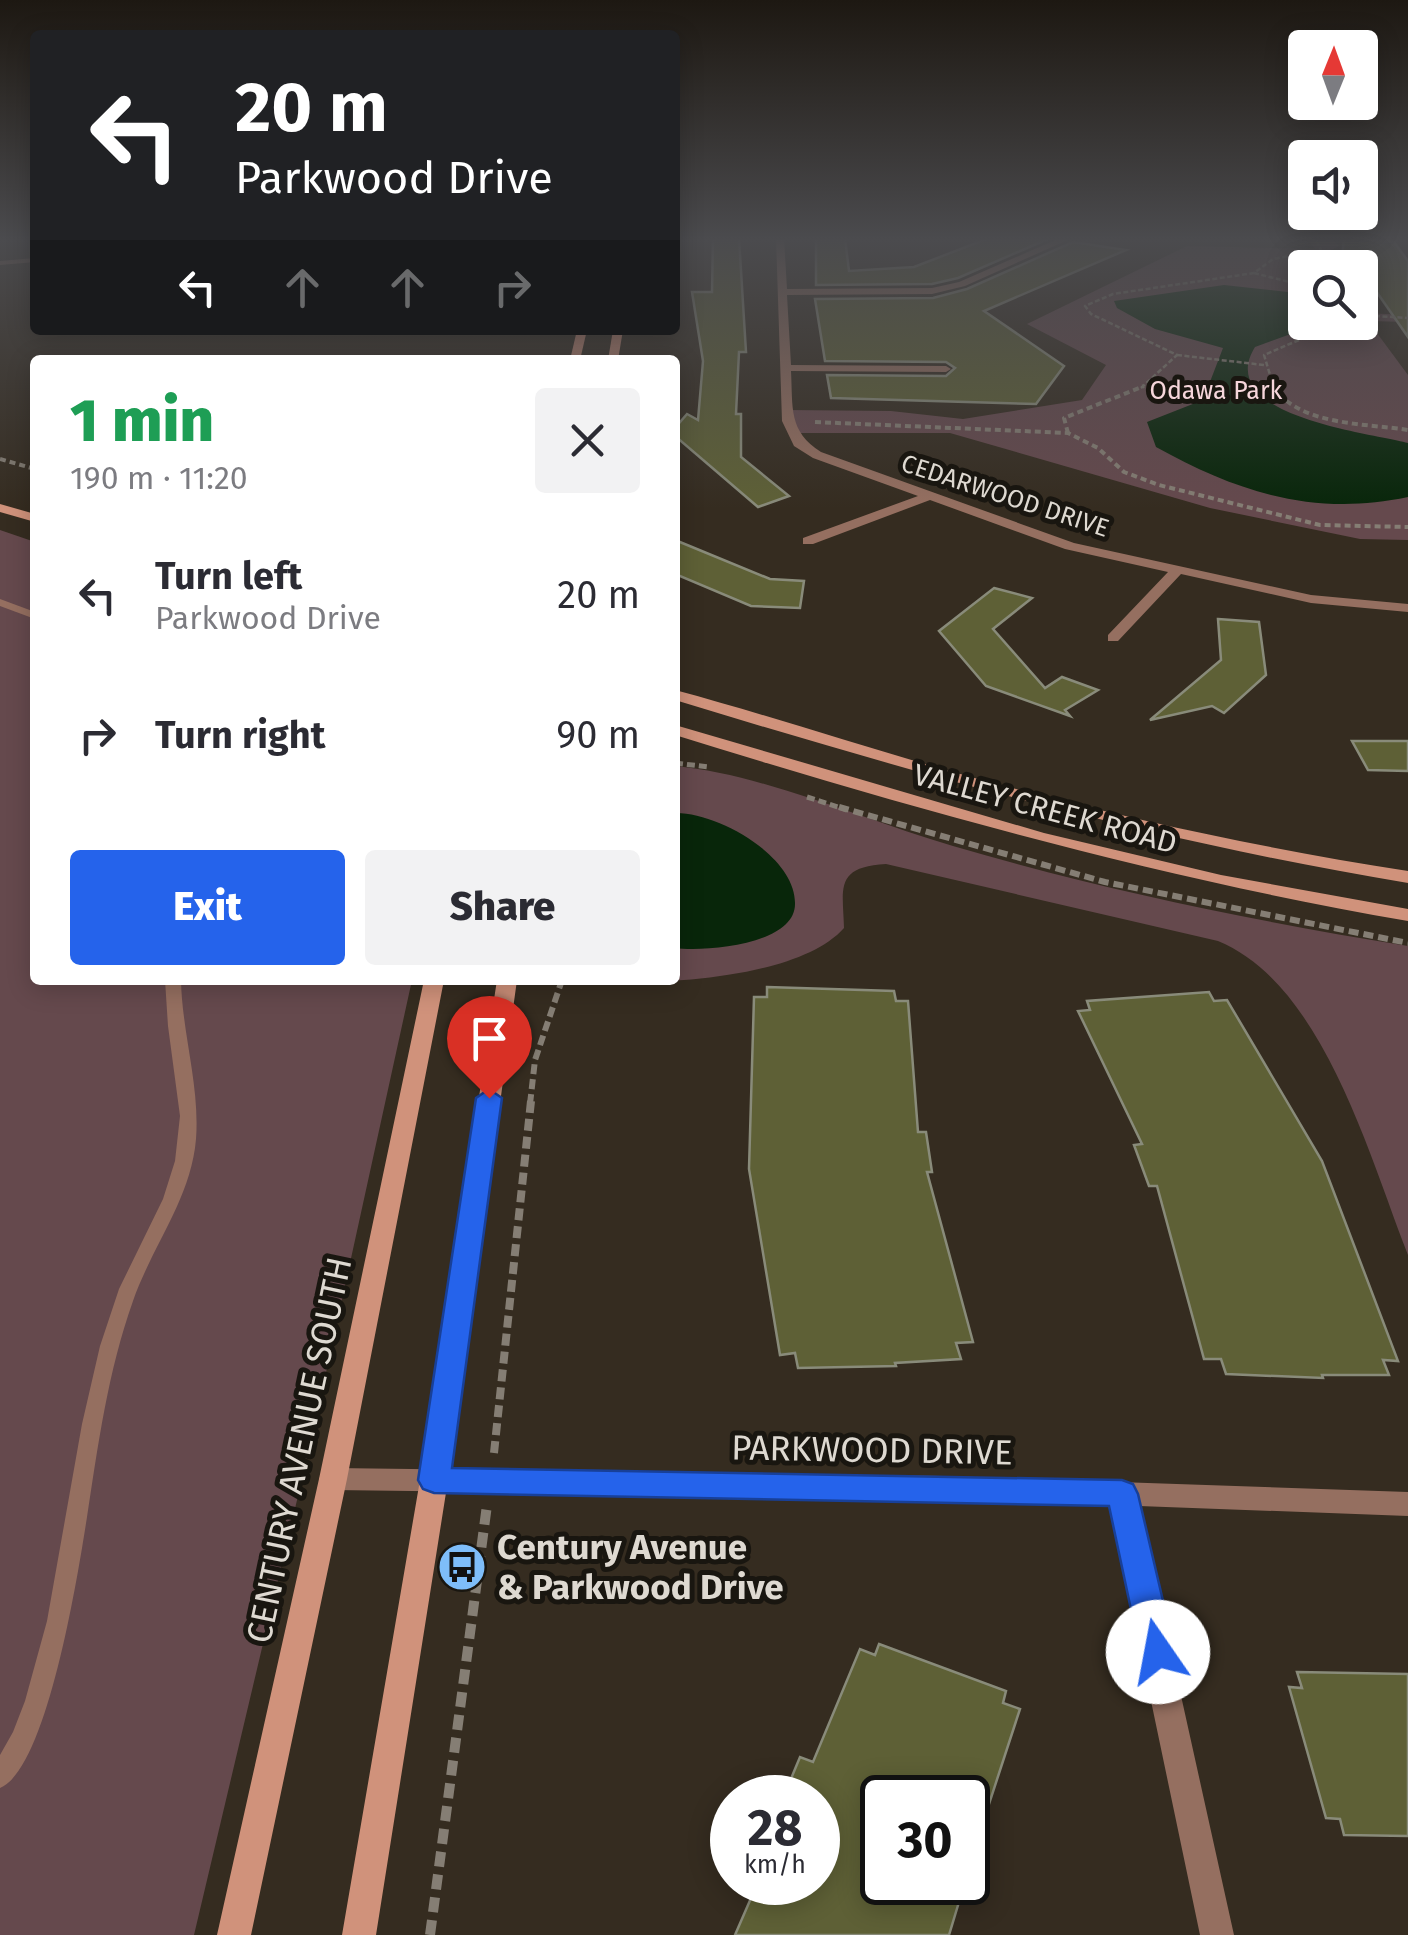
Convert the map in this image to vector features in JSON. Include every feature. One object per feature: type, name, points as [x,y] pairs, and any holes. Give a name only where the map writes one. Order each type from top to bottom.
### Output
[{"type":"main road","points":[[0,508],[30,517]]},
{"type":"main road","name":"VALLEY CREEK ROAD","points":[[680,697],[990,790],[1120,824],[1408,877]]},
{"type":"main road","name":"VALLEY CREEK ROAD","points":[[680,732],[1085,852],[1244,887],[1408,914]]},
{"type":"main road","points":[[680,746],[744,751]]},
{"type":"main road","name":"CENTURY AVENUE SOUTH","points":[[234,1935],[334,1479],[433,985]]},
{"type":"main road","points":[[359,1935],[434,1480],[507,985]]},
{"type":"street","points":[[783,328],[788,421]]},
{"type":"street","points":[[785,368],[946,369]]},
{"type":"street","name":"CEDARWOOD DRIVE","points":[[788,421],[798,443],[817,455],[1033,535],[1351,606],[1408,608]]},
{"type":"street","points":[[808,541],[926,497]]},
{"type":"street","points":[[1113,638],[1177,570]]},
{"type":"street","name":"PARKWOOD DRIVE","points":[[334,1479],[1122,1494],[1408,1504]]},
{"type":"street","points":[[1122,1494],[1216,1935]]},
{"type":"lane","points":[[0,602],[30,614]]},
{"type":"lane","points":[[0,1776],[22,1746],[48,1664],[80,1516],[94,1408],[122,1305],[173,1200],[185,1160],[188,1124],[174,985]]},
{"type":"path","points":[[1121,328],[1177,355],[1264,366]]},
{"type":"path","points":[[1299,340],[1271,348],[1264,355],[1264,366],[1276,392],[1294,410],[1408,430]]},
{"type":"path","points":[[1068,433],[1062,423],[1064,418],[1138,391],[1177,355]]},
{"type":"path","points":[[788,421],[1068,433],[1098,448],[1124,472],[1159,485],[1320,525],[1408,528]]},
{"type":"path","points":[[0,459],[30,468]]},
{"type":"green space","name":"Odawa Park","points":[[1035,328],[1288,328],[1288,340],[1378,340],[1378,335],[1408,375],[1408,540],[1360,539],[1210,508],[950,433],[791,433],[787,410],[891,411],[963,419],[1082,400],[1106,365]]},
{"type":"green space","points":[[0,530],[30,540],[30,985],[411,985],[311,1441],[194,1935],[0,1935]]},
{"type":"green space","points":[[680,767],[779,788],[953,846],[1066,877],[1236,915],[1408,946],[1408,1255],[1358,1123],[1314,1033],[1286,994],[1255,963],[1218,941],[886,864],[869,866],[850,875],[843,891],[844,928],[821,946],[790,960],[680,980]]},
{"type":"shaded area","points":[[1154,328],[1288,328],[1288,335],[1255,347],[1248,371],[1256,390],[1276,406],[1303,418],[1408,443],[1408,497],[1340,504],[1277,496],[1216,477],[1156,447],[1147,422],[1203,400],[1223,348]]},
{"type":"shaded area","points":[[680,814],[712,820],[751,840],[783,869],[792,886],[795,904],[791,918],[780,929],[746,943],[680,948]]},
{"type":"building","points":[[698,328],[745,328],[746,352],[739,352],[736,414],[741,414],[741,457],[789,496],[758,507],[680,440],[680,422],[687,414],[698,420],[703,361]]},
{"type":"building","points":[[820,328],[1009,328],[1064,366],[1036,404],[831,398],[827,375],[946,376],[955,368],[946,362],[825,361]]},
{"type":"building","points":[[680,542],[770,579],[804,581],[800,608],[751,606],[680,576]]},
{"type":"building","points":[[994,588],[1032,598],[993,629],[1045,688],[1062,677],[1098,690],[1065,710],[1070,716],[986,686],[939,631]]},
{"type":"building","points":[[1218,619],[1259,622],[1266,675],[1224,713],[1212,706],[1150,720],[1221,660]]},
{"type":"building","points":[[1352,741],[1408,741],[1408,771],[1368,770]]},
{"type":"building","points":[[767,987],[894,991],[896,1001],[908,1001],[918,1132],[926,1132],[932,1172],[927,1172],[973,1342],[956,1343],[961,1359],[895,1363],[896,1366],[798,1368],[795,1353],[780,1355],[749,1169],[754,997],[767,997]]},
{"type":"building","points":[[1209,992],[1214,1001],[1227,1000],[1322,1161],[1398,1361],[1383,1360],[1389,1375],[1322,1375],[1323,1378],[1226,1374],[1221,1359],[1204,1359],[1157,1186],[1149,1186],[1134,1145],[1142,1144],[1078,1011],[1090,1010],[1087,1001]]},
{"type":"building","points":[[879,1644],[1006,1691],[1003,1703],[1020,1709],[990,1801],[990,1775],[860,1775],[860,1905],[958,1905],[949,1935],[735,1935],[748,1905],[840,1905],[840,1775],[793,1775],[800,1757],[813,1762],[860,1649],[875,1655]]},
{"type":"building","points":[[1297,1672],[1408,1674],[1408,1836],[1344,1835],[1340,1819],[1326,1818],[1289,1687],[1302,1688]]},
{"type":"place","name":"Century Avenue & Parkwood Drive","points":[[462,1567]]},
{"type":"route","points":[[489,1098],[434,1480],[1122,1494],[1158,1652]]}]
